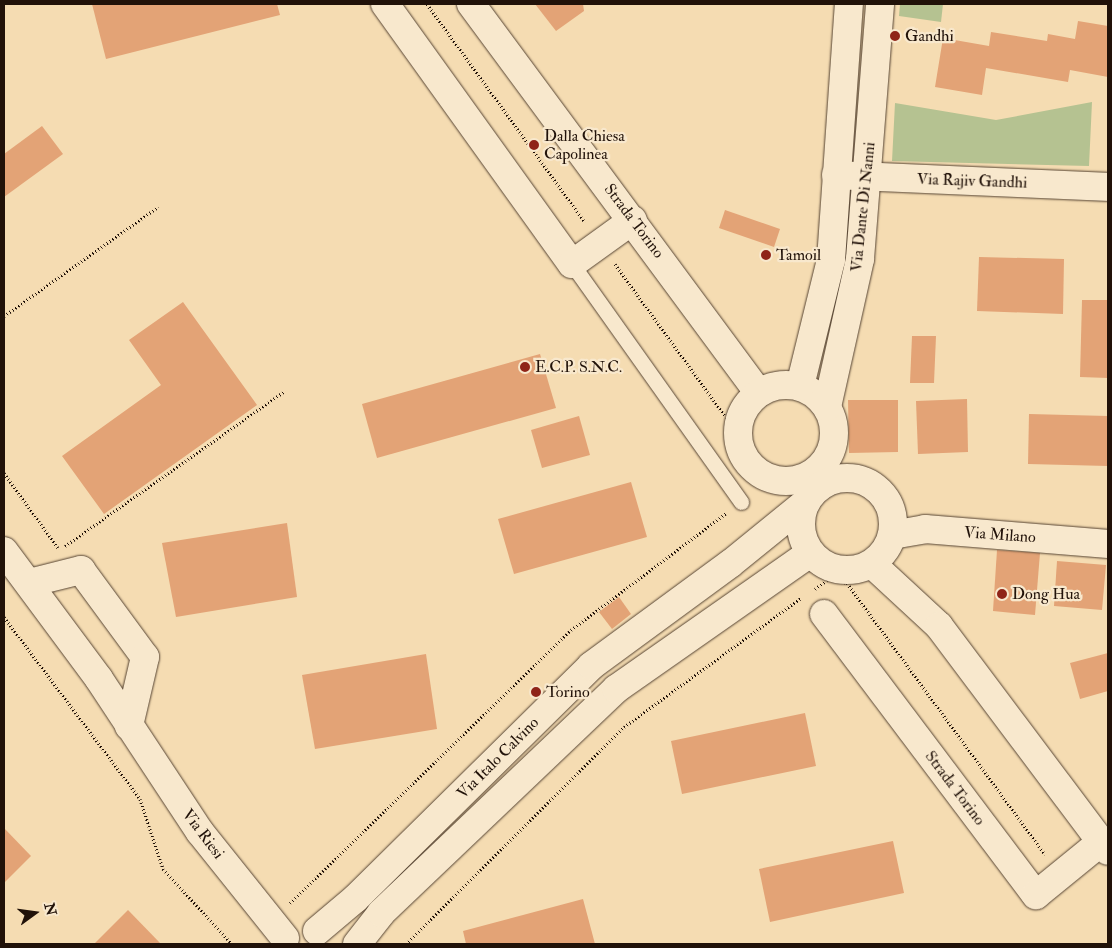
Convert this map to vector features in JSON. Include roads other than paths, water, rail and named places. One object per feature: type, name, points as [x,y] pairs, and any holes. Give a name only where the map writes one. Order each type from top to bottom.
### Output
[{"type":"street","points":[[385,4],[572,264],[633,220]]},
{"type":"street","name":"Strada Torino","points":[[471,4],[633,220],[759,393]]},
{"type":"street","name":"Via Dante Di Nanni","points":[[800,386],[831,260],[849,4]]},
{"type":"street","name":"Via Dante Di Nanni","points":[[827,407],[860,259],[880,4]]},
{"type":"street","name":"Via Rajiv Gandhi","points":[[836,175],[1108,187]]},
{"type":"street","points":[[776,385],[800,386],[819,398],[827,407],[834,434],[835,468],[823,484],[798,492],[761,475],[742,455],[738,425],[742,411],[759,393],[776,385]]},
{"type":"street","points":[[798,492],[800,526],[806,554],[837,570],[851,571],[872,564],[884,553],[892,535],[892,515],[884,495],[870,484],[835,468]]},
{"type":"street","name":"Via Italo Calvino","points":[[278,934],[297,932],[327,938],[355,898],[591,666],[730,564],[798,492]]},
{"type":"street","name":"Via Milano","points":[[892,535],[925,529],[1108,544]]},
{"type":"street","name":"Via Riesi","points":[[4,551],[29,582],[200,832],[278,934]]},
{"type":"street","name":"Via Italo Calvino","points":[[357,944],[381,913],[616,689],[806,554]]},
{"type":"street","name":"Strada Torino","points":[[817,603],[1036,894],[1105,847],[939,626],[872,564]]},
{"type":"street","points":[[29,582],[81,570],[145,657],[129,726]]},
{"type":"lane","points":[[572,264],[741,502]]},
{"type":"place","name":"Gandhi","points":[[895,36]]},
{"type":"place","name":"Dalla Chiesa Capolinea","points":[[534,145]]},
{"type":"place","name":"Tamoil","points":[[766,255]]},
{"type":"place","name":"E.C.P. S.N.C.","points":[[525,367]]},
{"type":"place","name":"Dong Hua","points":[[1002,594]]},
{"type":"place","name":"Torino","points":[[536,692]]}]
